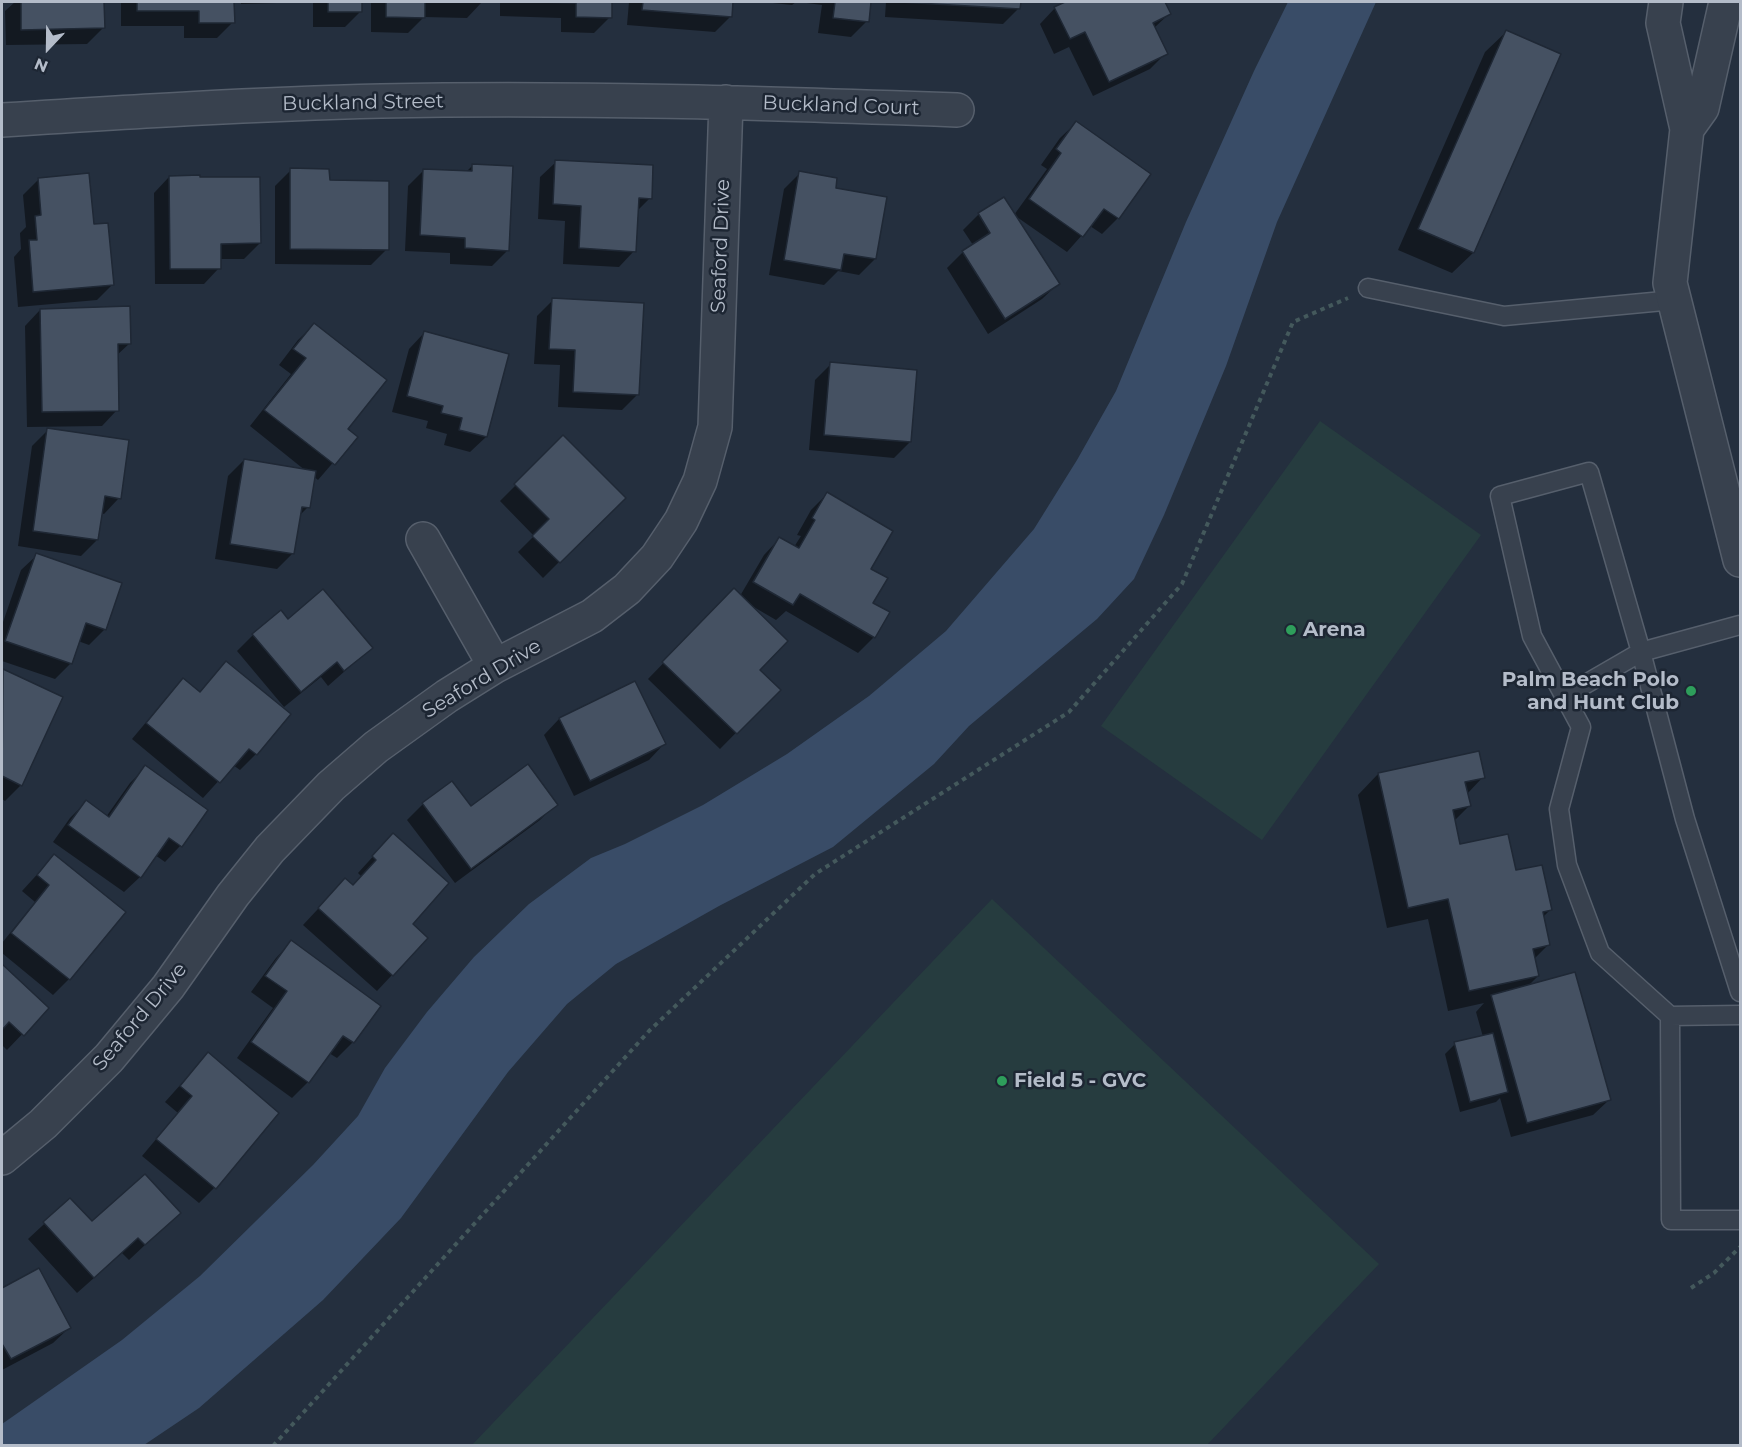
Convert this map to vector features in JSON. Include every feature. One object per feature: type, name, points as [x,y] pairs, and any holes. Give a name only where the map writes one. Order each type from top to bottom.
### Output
[{"type":"street","points":[[1666,2],[1663,23],[1687,129],[1670,283],[1740,560]]},
{"type":"street","points":[[1687,129],[1702,108],[1726,2]]},
{"type":"street","name":"Buckland Street","points":[[2,120],[174,109],[381,101],[726,102]]},
{"type":"street","name":"Buckland Court","points":[[726,102],[957,110]]},
{"type":"street","name":"Seaford Drive","points":[[2,1158],[43,1124],[109,1058],[168,987],[233,895],[270,849],[331,786],[376,747],[447,696],[495,666],[592,616],[627,590],[657,557],[681,521],[700,481],[716,427],[726,102]]},
{"type":"street","points":[[423,539],[495,666]]},
{"type":"lane","points":[[1368,288],[1504,316],[1674,300]]},
{"type":"lane","points":[[1740,992],[1685,819],[1641,652],[1589,472],[1500,496],[1532,636],[1581,727],[1559,808],[1567,865],[1600,953],[1670,1017],[1740,1015]]},
{"type":"lane","points":[[1565,696],[1641,652],[1740,625]]},
{"type":"lane","points":[[1670,1017],[1671,1220],[1740,1220]]},
{"type":"path","points":[[273,1446],[649,1031],[815,874],[1069,712],[1182,584],[1293,322],[1368,288]]},
{"type":"path","points":[[1691,1288],[1714,1274],[1740,1247]]},
{"type":"green space","name":"Arena","points":[[1320,421],[1481,535],[1262,840],[1101,726]]},
{"type":"green space","name":"Field 5 - GVC","points":[[992,899],[1379,1264],[1207,1445],[472,1445]]},
{"type":"water","points":[[1288,2],[1376,2],[1277,222],[1226,366],[1164,515],[1134,579],[1097,619],[969,726],[934,764],[833,847],[719,906],[616,964],[567,1004],[508,1072],[401,1218],[323,1300],[199,1408],[144,1445],[2,1445],[2,1424],[122,1340],[200,1276],[313,1165],[358,1116],[385,1068],[427,1012],[474,957],[529,904],[591,858],[625,844],[703,805],[787,754],[869,696],[946,631],[1034,529],[1116,391],[1186,222],[1254,71]]},
{"type":"building","points":[[21,2],[104,2],[105,28],[21,30]]},
{"type":"building","points":[[137,2],[234,2],[235,23],[199,23],[199,11],[137,11]]},
{"type":"building","points":[[328,2],[362,2],[362,12],[328,12]]},
{"type":"building","points":[[386,2],[425,2],[425,18],[386,17]]},
{"type":"building","points":[[538,2],[612,2],[612,18],[576,17],[576,3]]},
{"type":"building","points":[[643,2],[733,2],[732,17],[642,10]]},
{"type":"building","points":[[835,2],[871,2],[869,22],[833,18]]},
{"type":"building","points":[[900,2],[1021,2],[1020,9]]},
{"type":"building","points":[[1065,2],[1165,2],[1171,14],[1153,23],[1168,54],[1109,82],[1085,32],[1070,39],[1054,7]]},
{"type":"building","points":[[1506,30],[1561,54],[1474,253],[1418,229]]},
{"type":"building","points":[[1076,121],[1151,174],[1119,219],[1104,209],[1083,237],[1029,199],[1061,153],[1056,149]]},
{"type":"building","points":[[555,160],[653,165],[652,199],[639,198],[636,252],[579,248],[581,206],[553,204]]},
{"type":"building","points":[[472,164],[513,166],[509,251],[465,248],[465,238],[420,235],[423,169],[472,171]]},
{"type":"building","points":[[290,168],[329,169],[330,180],[389,181],[389,250],[290,249]]},
{"type":"building","points":[[799,171],[837,178],[836,188],[887,197],[876,259],[844,254],[841,270],[784,260]]},
{"type":"building","points":[[89,173],[94,224],[108,223],[114,285],[33,292],[29,240],[37,240],[35,216],[41,215],[38,178]]},
{"type":"building","points":[[200,175],[200,177],[260,177],[261,243],[221,244],[221,269],[170,269],[169,176]]},
{"type":"building","points":[[1004,197],[1060,284],[1005,319],[962,251],[990,233],[978,213]]},
{"type":"building","points":[[552,298],[644,303],[639,395],[573,392],[575,350],[549,349]]},
{"type":"building","points":[[130,306],[131,344],[118,344],[119,411],[42,412],[40,309]]},
{"type":"building","points":[[314,323],[387,380],[348,429],[358,437],[335,465],[264,410],[306,358],[293,349]]},
{"type":"building","points":[[424,331],[509,354],[487,437],[459,430],[462,418],[441,413],[443,406],[407,396]]},
{"type":"building","points":[[830,362],[917,370],[911,442],[824,435]]},
{"type":"building","points":[[47,428],[129,440],[121,499],[105,496],[98,540],[33,531]]},
{"type":"building","points":[[563,435],[626,498],[560,563],[532,536],[549,519],[514,484]]},
{"type":"building","points":[[244,459],[316,471],[310,508],[302,507],[294,554],[230,544]]},
{"type":"building","points":[[827,492],[893,531],[871,569],[888,578],[873,603],[890,612],[875,638],[800,594],[793,605],[753,582],[779,537],[799,548]]},
{"type":"building","points":[[36,553],[122,583],[106,630],[86,623],[72,664],[5,641]]},
{"type":"building","points":[[734,588],[788,641],[760,670],[781,690],[737,734],[662,662]]},
{"type":"building","points":[[323,589],[373,648],[344,671],[337,662],[301,692],[252,634],[281,610],[288,619]]},
{"type":"building","points":[[226,661],[291,714],[257,755],[249,749],[220,783],[146,723],[183,678],[200,692]]},
{"type":"building","points":[[3,669],[63,697],[22,786],[2,776]]},
{"type":"building","points":[[635,681],[666,744],[590,781],[559,718]]},
{"type":"building","points":[[1479,751],[1485,778],[1465,782],[1471,806],[1453,810],[1460,844],[1508,834],[1516,870],[1542,865],[1552,910],[1543,912],[1550,945],[1533,949],[1539,976],[1469,991],[1448,899],[1408,908],[1378,773]]},
{"type":"building","points":[[528,764],[558,805],[471,869],[422,803],[452,781],[471,806]]},
{"type":"building","points":[[145,765],[208,810],[182,847],[169,838],[141,878],[68,825],[86,800],[109,817]]},
{"type":"building","points":[[393,833],[449,883],[413,924],[428,938],[393,976],[318,908],[345,878],[353,885],[376,860],[372,856]]},
{"type":"building","points":[[54,854],[126,912],[70,980],[11,933],[49,885],[37,875]]},
{"type":"building","points":[[291,940],[381,1006],[354,1043],[343,1036],[309,1083],[251,1042],[287,991],[265,976]]},
{"type":"building","points":[[2,964],[49,1008],[24,1036],[9,1022],[2,1030]]},
{"type":"building","points":[[1575,972],[1611,1100],[1527,1123],[1491,995]]},
{"type":"building","points":[[1493,1033],[1508,1092],[1470,1102],[1454,1042]]},
{"type":"building","points":[[208,1052],[279,1113],[216,1189],[156,1139],[192,1096],[180,1086]]},
{"type":"building","points":[[145,1174],[181,1213],[145,1245],[138,1238],[94,1278],[43,1222],[70,1198],[92,1221]]},
{"type":"building","points":[[39,1268],[71,1328],[11,1359],[2,1344],[2,1288]]},
{"type":"place","name":"Arena","points":[[1291,630]]},
{"type":"place","name":"Palm Beach Polo and Hunt Club","points":[[1691,691]]},
{"type":"place","name":"Field 5 - GVC","points":[[1002,1081]]}]
